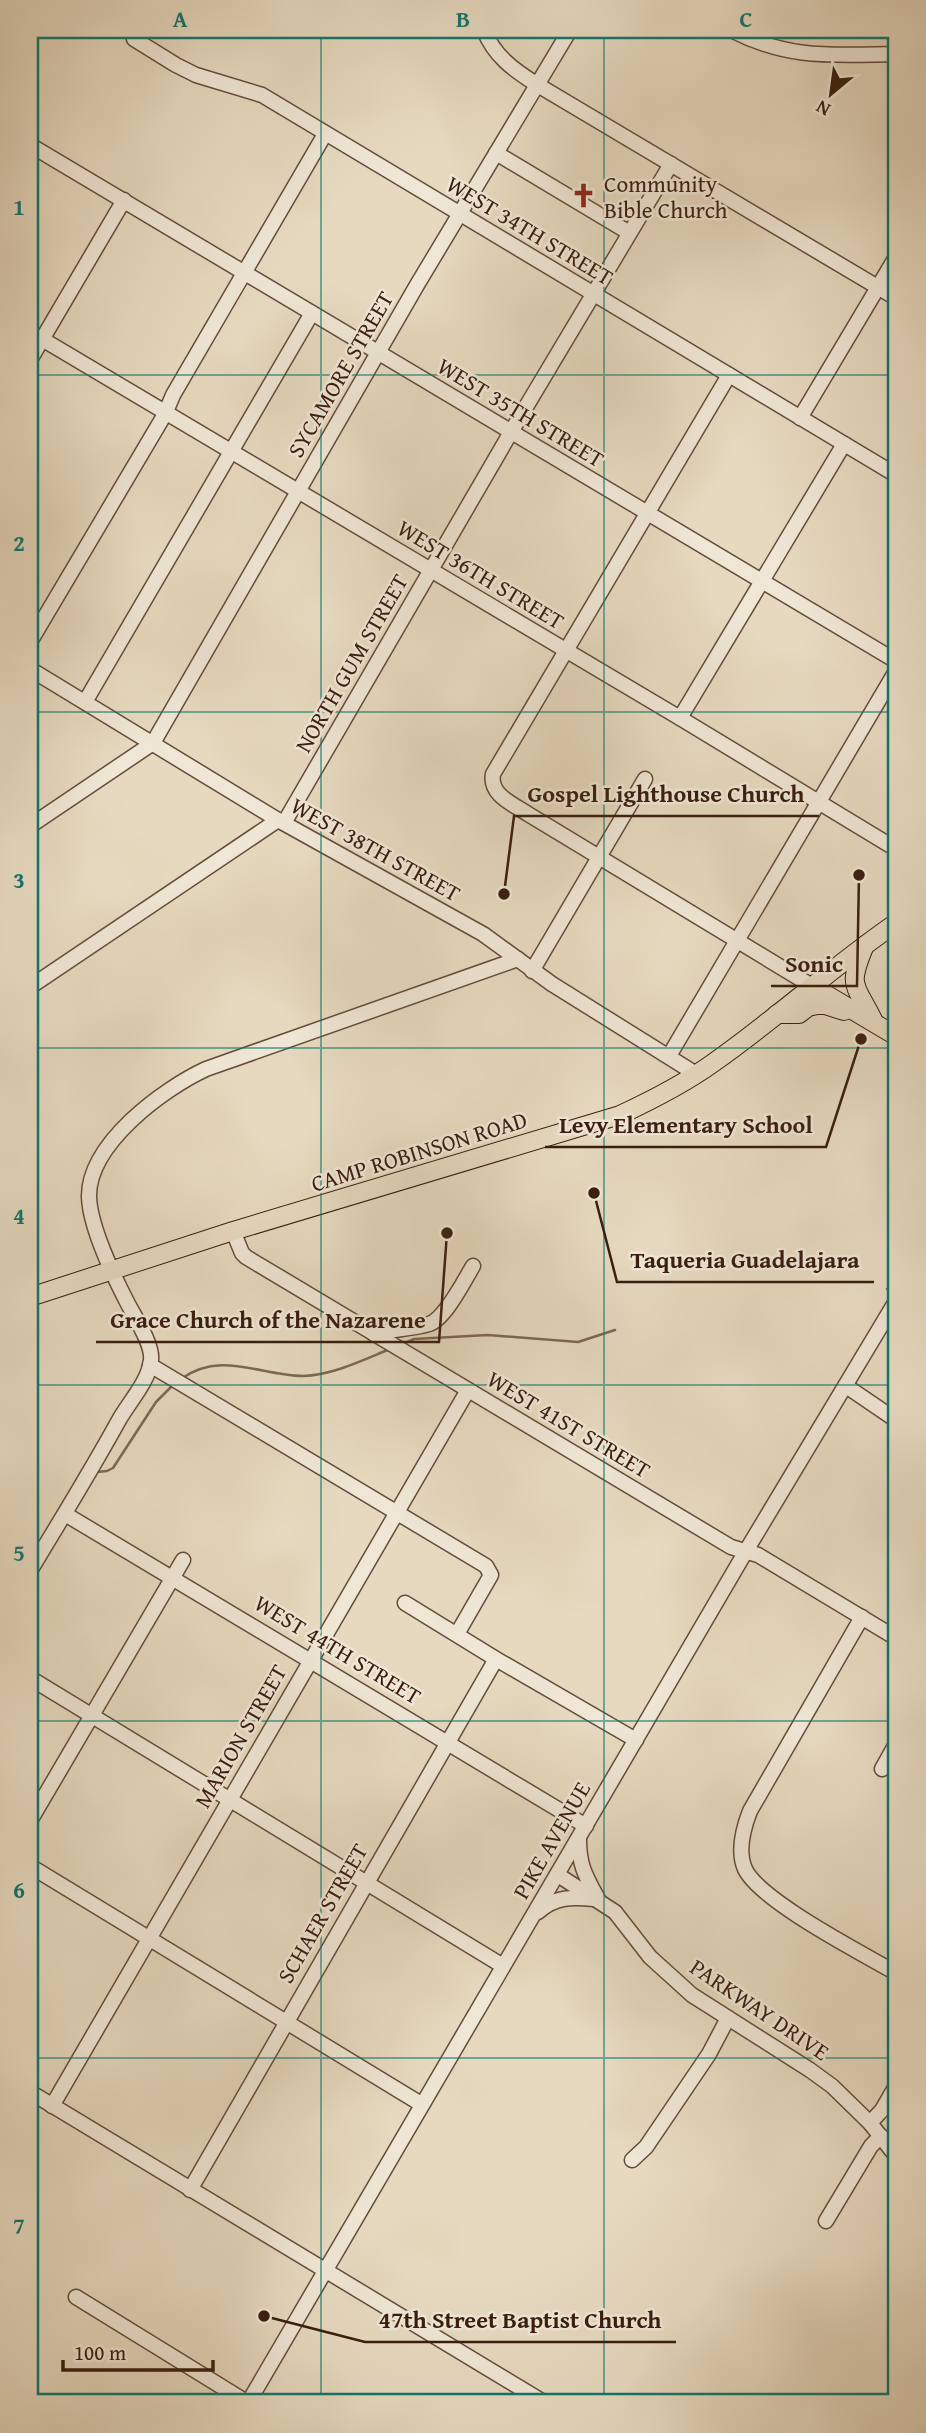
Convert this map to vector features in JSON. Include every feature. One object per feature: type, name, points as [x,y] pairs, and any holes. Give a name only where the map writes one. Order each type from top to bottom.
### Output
[{"type":"main road","name":"CAMP ROBINSON ROAD","points":[[30,1297],[233,1231],[620,1115],[661,1096],[696,1074],[866,943],[896,923]]},
{"type":"main road","points":[[866,943],[854,975],[855,986],[874,1022]]},
{"type":"main road","points":[[812,985],[896,1036]]},
{"type":"main road","points":[[777,1014],[799,1014],[808,1007],[817,1005],[858,1013]]},
{"type":"street","points":[[484,30],[495,51],[505,62],[536,84],[896,298]]},
{"type":"street","name":"SYCAMORE STREET","points":[[153,743],[378,352],[570,30]]},
{"type":"street","points":[[731,30],[766,45],[814,56],[896,54]]},
{"type":"street","name":"WEST 34TH STREET","points":[[134,39],[196,75],[262,95],[896,475]]},
{"type":"street","points":[[30,642],[326,134]]},
{"type":"street","name":"WEST 35TH STREET","points":[[30,145],[896,661]]},
{"type":"street","points":[[496,153],[628,232]]},
{"type":"street","name":"NORTH GUM STREET","points":[[281,821],[432,571],[628,232],[671,164]]},
{"type":"street","points":[[30,360],[124,200]]},
{"type":"street","points":[[800,418],[896,257]]},
{"type":"street","points":[[85,702],[312,313]]},
{"type":"street","name":"WEST 36TH STREET","points":[[42,339],[896,849]]},
{"type":"street","points":[[729,375],[493,774],[493,786],[501,796],[519,808],[812,985]]},
{"type":"street","points":[[680,718],[844,444]]},
{"type":"street","name":"WEST 38TH STREET","points":[[30,669],[281,821],[483,934],[532,971],[696,1074]]},
{"type":"street","points":[[669,1056],[896,671]]},
{"type":"street","points":[[30,826],[153,743]]},
{"type":"street","points":[[532,971],[645,779]]},
{"type":"street","points":[[30,987],[281,821]]},
{"type":"street","points":[[30,1571],[150,1365],[152,1356],[92,1214],[90,1190],[93,1175],[104,1153],[127,1126],[154,1101],[195,1074],[229,1059],[518,959]]},
{"type":"street","name":"WEST 41ST STREET","points":[[233,1231],[246,1257],[731,1547],[758,1555],[896,1638]]},
{"type":"street","points":[[378,1337],[397,1328],[430,1323],[440,1317],[473,1266]]},
{"type":"street","name":"PIKE AVENUE","points":[[248,2403],[421,2104],[896,1301]]},
{"type":"street","points":[[150,1365],[486,1566],[490,1572],[489,1579],[457,1634]]},
{"type":"street","points":[[846,1386],[896,1420]]},
{"type":"street","name":"MARION STREET","points":[[52,2106],[468,1390]]},
{"type":"street","name":"WEST 44TH STREET","points":[[65,1514],[173,1576],[586,1826]]},
{"type":"street","points":[[30,1821],[183,1560]]},
{"type":"street","points":[[405,1603],[636,1740]]},
{"type":"street","points":[[862,1617],[750,1811],[742,1839],[743,1864],[753,1881],[776,1902],[896,1973]]},
{"type":"street","name":"SCHAER STREET","points":[[190,2189],[496,1659]]},
{"type":"street","points":[[30,1678],[503,1966]]},
{"type":"street","points":[[882,1769],[896,1744]]},
{"type":"street","name":"PARKWAY DRIVE","points":[[579,1840],[582,1871],[599,1900]]},
{"type":"street","points":[[30,1866],[421,2104]]},
{"type":"street","name":"PARKWAY DRIVE","points":[[558,1875],[615,1912],[645,1951],[692,1995],[832,2086],[870,2123],[896,2156]]},
{"type":"street","points":[[531,1919],[545,1905],[559,1899],[575,1897],[599,1900]]},
{"type":"street","points":[[632,2160],[646,2147],[662,2124],[709,2054],[728,2018]]},
{"type":"street","points":[[870,2123],[882,2110],[896,2086]]},
{"type":"street","points":[[30,2092],[545,2403]]},
{"type":"street","points":[[826,2221],[871,2146],[881,2136]]},
{"type":"street","points":[[76,2297],[248,2403]]},
{"type":"waterway","points":[[887,1289],[896,1290]]},
{"type":"waterway","points":[[403,1344],[414,1339],[488,1335],[578,1342],[615,1330]]},
{"type":"waterway","points":[[181,1379],[211,1366],[226,1365],[287,1375],[314,1375],[348,1366],[390,1349]]},
{"type":"waterway","points":[[97,1472],[113,1468],[156,1402],[173,1385]]},
{"type":"place","name":"Community Bible Church","points":[[584,196]]},
{"type":"place","name":"Sonic","points":[[859,875]]},
{"type":"place","name":"Gospel Lighthouse Church","points":[[504,894]]},
{"type":"place","name":"Levy Elementary School","points":[[861,1039]]},
{"type":"place","name":"Taqueria Guadelajara","points":[[594,1193]]},
{"type":"place","name":"Grace Church of the Nazarene","points":[[447,1233]]},
{"type":"place","name":"47th Street Baptist Church","points":[[264,2316]]}]
